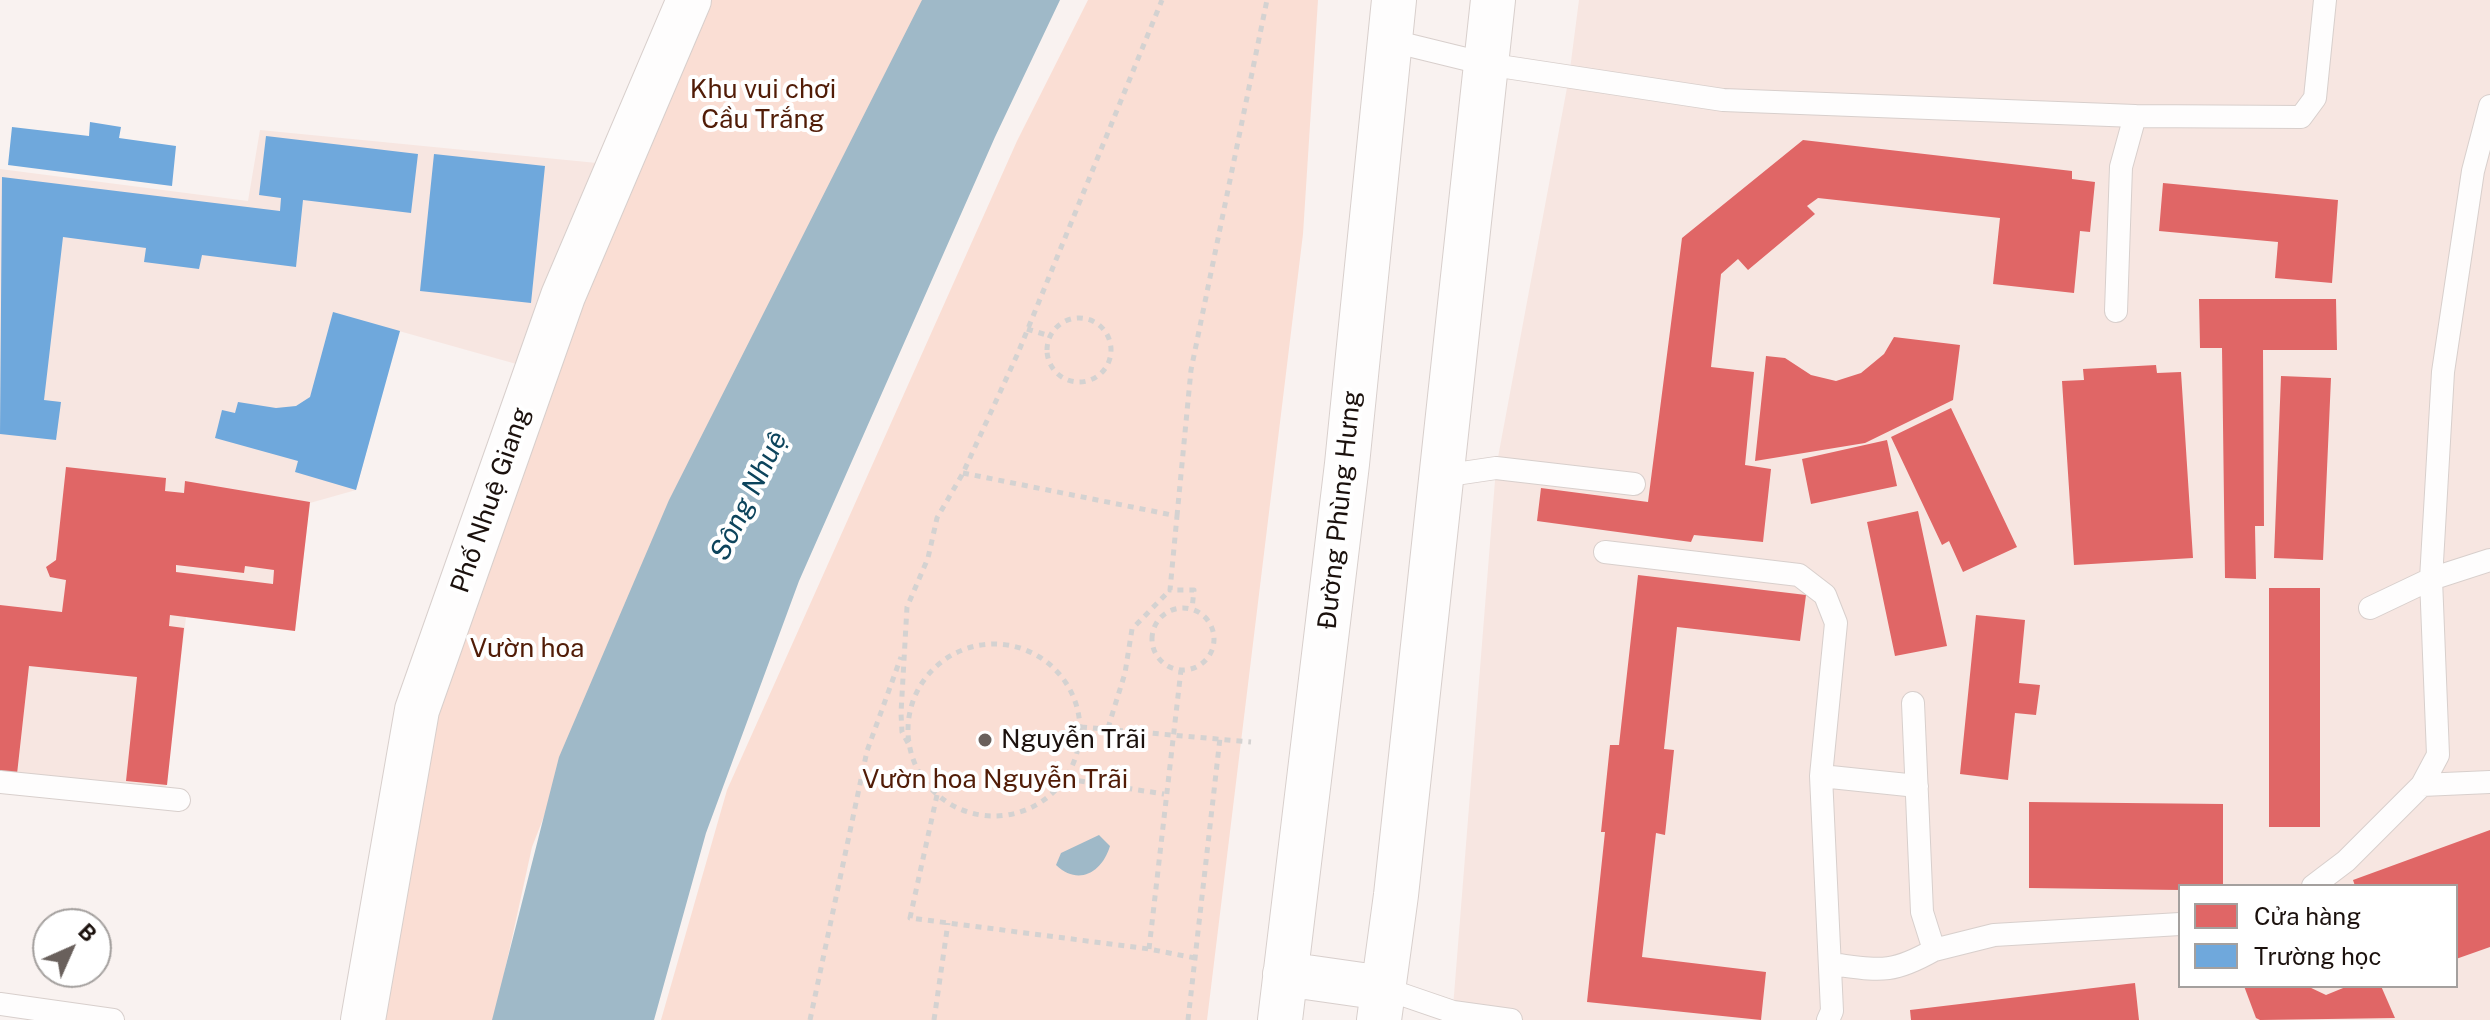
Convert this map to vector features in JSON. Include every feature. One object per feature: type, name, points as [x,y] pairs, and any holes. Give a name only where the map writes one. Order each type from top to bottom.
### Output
[{"type":"main road","name":"Phố Nhuệ Giang","points":[[363,1020],[417,710],[563,296],[689,0]]},
{"type":"main road","points":[[1285,974],[1381,1004],[1493,0]]},
{"type":"main road","name":"Đường Phùng Hưng","points":[[1280,1020],[1347,464],[1391,20]]},
{"type":"lane","points":[[1391,20],[1486,64],[1723,100],[2135,116],[2301,117],[2315,98],[2325,0]]},
{"type":"lane","points":[[2316,884],[2346,861],[2422,785],[2438,755],[2431,579],[2443,372],[2473,171],[2490,106]]},
{"type":"lane","points":[[2116,311],[2121,167],[2135,116]]},
{"type":"lane","points":[[1442,476],[1496,468],[1634,484]]},
{"type":"lane","points":[[1605,552],[1799,575],[1825,595],[1836,623],[1821,776],[1831,964],[1832,1011],[1828,1020]]},
{"type":"lane","points":[[2370,608],[2431,579],[2490,560]]},
{"type":"lane","points":[[1913,703],[1922,912],[1934,950]]},
{"type":"lane","points":[[1821,776],[1917,786]]},
{"type":"lane","points":[[0,782],[179,800]]},
{"type":"lane","points":[[2422,785],[2490,782]]},
{"type":"lane","points":[[1831,964],[1886,971],[1909,964],[1934,950],[1994,935],[2178,924]]},
{"type":"lane","points":[[0,1004],[113,1020]]},
{"type":"lane","points":[[1381,1004],[1511,1020]]},
{"type":"path","points":[[908,743],[909,712],[920,685],[940,662],[963,649],[990,643],[1018,647],[1042,658],[1062,676],[1076,700],[1081,727],[1078,754],[1067,779],[1048,799],[1022,813],[992,817],[963,811],[937,795],[918,772],[902,732],[907,607],[928,558],[937,518],[963,473],[1027,329],[1162,0]]},
{"type":"path","points":[[1108,728],[1125,673],[1132,629],[1170,590],[1191,370],[1267,0]]},
{"type":"path","points":[[1069,319],[1091,320],[1108,335],[1111,345],[1107,367],[1090,380],[1069,381],[1060,376],[1048,360],[1050,336],[1069,319]]},
{"type":"path","points":[[1027,329],[1050,336]]},
{"type":"path","points":[[963,473],[1177,516]]},
{"type":"path","points":[[1170,590],[1194,590],[1192,609]]},
{"type":"path","points":[[1192,609],[1210,624],[1214,643],[1199,667],[1181,670],[1160,659],[1154,650],[1154,629],[1168,612],[1192,609]]},
{"type":"path","points":[[810,1020],[867,751],[904,650]]},
{"type":"path","points":[[1149,949],[1181,670]]},
{"type":"path","points":[[1081,727],[1251,742]]},
{"type":"path","points":[[1188,1020],[1220,738]]},
{"type":"path","points":[[1067,779],[1165,794]]},
{"type":"path","points":[[937,795],[910,918],[1149,949],[1195,958]]},
{"type":"path","points":[[934,1020],[948,923]]},
{"type":"shaded area","points":[[1579,0],[2490,0],[2490,1020],[1452,1020],[1496,468],[1569,77]]},
{"type":"shaded area","points":[[260,130],[597,163],[527,367],[399,331],[356,490],[310,503],[295,631],[186,617],[165,794],[0,778],[0,169],[248,201]]},
{"type":"green space","name":"Khu vui chơi Cầu Trắng","points":[[697,0],[932,0],[633,589],[532,847],[494,1020],[372,1020],[423,713]]},
{"type":"green space","name":"Vườn hoa Nguyễn Trãi","points":[[1088,0],[1318,0],[1303,234],[1207,1020],[661,1020],[727,790],[1017,141]]},
{"type":"water","name":"Sông Nhuệ","points":[[922,0],[1060,0],[995,137],[799,581],[706,833],[654,1020],[492,1020],[559,757],[669,500]]},
{"type":"water","points":[[1099,835],[1110,846],[1101,863],[1088,874],[1073,875],[1056,865],[1061,853]]},
{"type":"building: Cửa hàng","points":[[1803,140],[2072,171],[2072,179],[2095,182],[2090,232],[2080,231],[2074,293],[1993,284],[2000,218],[1818,198],[1807,206],[1815,214],[1748,270],[1738,259],[1721,274],[1711,367],[1754,372],[1745,465],[1771,469],[1763,542],[1694,535],[1691,542],[1537,521],[1541,488],[1648,502],[1682,238]]},
{"type":"building: Cửa hàng","points":[[2163,183],[2338,200],[2332,283],[2275,278],[2278,242],[2159,231]]},
{"type":"building: Cửa hàng","points":[[2199,299],[2336,299],[2337,350],[2263,350],[2264,526],[2255,526],[2256,579],[2225,578],[2222,348],[2200,348]]},
{"type":"building: Cửa hàng","points":[[1894,337],[1960,345],[1953,400],[1865,443],[1755,461],[1766,356],[1785,358],[1811,375],[1836,381],[1861,373],[1884,354]]},
{"type":"building: Cửa hàng","points":[[2156,365],[2157,373],[2181,372],[2193,558],[2074,565],[2062,381],[2084,380],[2083,369]]},
{"type":"building: Cửa hàng","points":[[2281,376],[2331,378],[2323,560],[2274,558]]},
{"type":"building: Cửa hàng","points":[[1951,408],[2017,547],[1963,572],[1949,541],[1942,545],[1891,437]]},
{"type":"building: Cửa hàng","points":[[1887,440],[1897,486],[1811,504],[1802,459]]},
{"type":"building: Cửa hàng","points":[[66,467],[166,478],[165,491],[184,493],[185,481],[310,502],[295,631],[170,615],[169,626],[184,628],[167,785],[126,781],[137,677],[29,666],[17,774],[0,772],[0,605],[62,612],[66,580],[50,577],[46,567],[56,560]],"holes":[[[176,565],[244,573],[245,566],[274,570],[273,584],[176,572]]]},
{"type":"building: Cửa hàng","points":[[1918,511],[1947,646],[1895,656],[1867,522]]},
{"type":"building: Cửa hàng","points":[[1638,575],[1806,595],[1800,641],[1677,627],[1664,749],[1674,750],[1665,835],[1656,833],[1642,957],[1766,972],[1761,1020],[1587,1002],[1605,832],[1601,832],[1610,745],[1619,745]]},
{"type":"building: Cửa hàng","points":[[2269,588],[2320,588],[2320,827],[2269,827]]},
{"type":"building: Cửa hàng","points":[[1976,615],[2025,620],[2019,683],[2040,685],[2036,715],[2015,713],[2008,780],[1960,774]]},
{"type":"building: Cửa hàng","points":[[2029,802],[2223,804],[2223,884],[2178,884],[2178,890],[2029,888]]},
{"type":"building: Cửa hàng","points":[[2490,830],[2490,947],[2458,958],[2458,884],[2354,884],[2353,880]]},
{"type":"building: Cửa hàng","points":[[2135,983],[2139,1020],[1911,1020],[1910,1010]]},
{"type":"building: Cửa hàng","points":[[2245,988],[2311,988],[2326,995],[2343,988],[2382,988],[2395,1018],[2260,1020],[2256,1018]]},
{"type":"building: Trường học","points":[[90,122],[121,127],[119,138],[176,146],[172,186],[8,165],[12,127],[89,136]]},
{"type":"building: Trường học","points":[[266,136],[418,154],[411,213],[303,200],[296,267],[202,255],[199,269],[144,262],[146,248],[63,237],[44,400],[61,402],[56,440],[0,434],[2,177],[280,211],[281,198],[259,195]]},
{"type":"building: Trường học","points":[[434,154],[545,166],[531,303],[420,291]]},
{"type":"building: Trường học","points":[[333,312],[400,331],[356,490],[295,472],[298,461],[215,438],[222,410],[235,413],[238,402],[276,408],[296,406],[310,397]]},
{"type":"place","name":"Nguyễn Trãi","points":[[985,740]]},
{"type":"park label","name":"Vườn hoa","points":[[527,649]]}]
